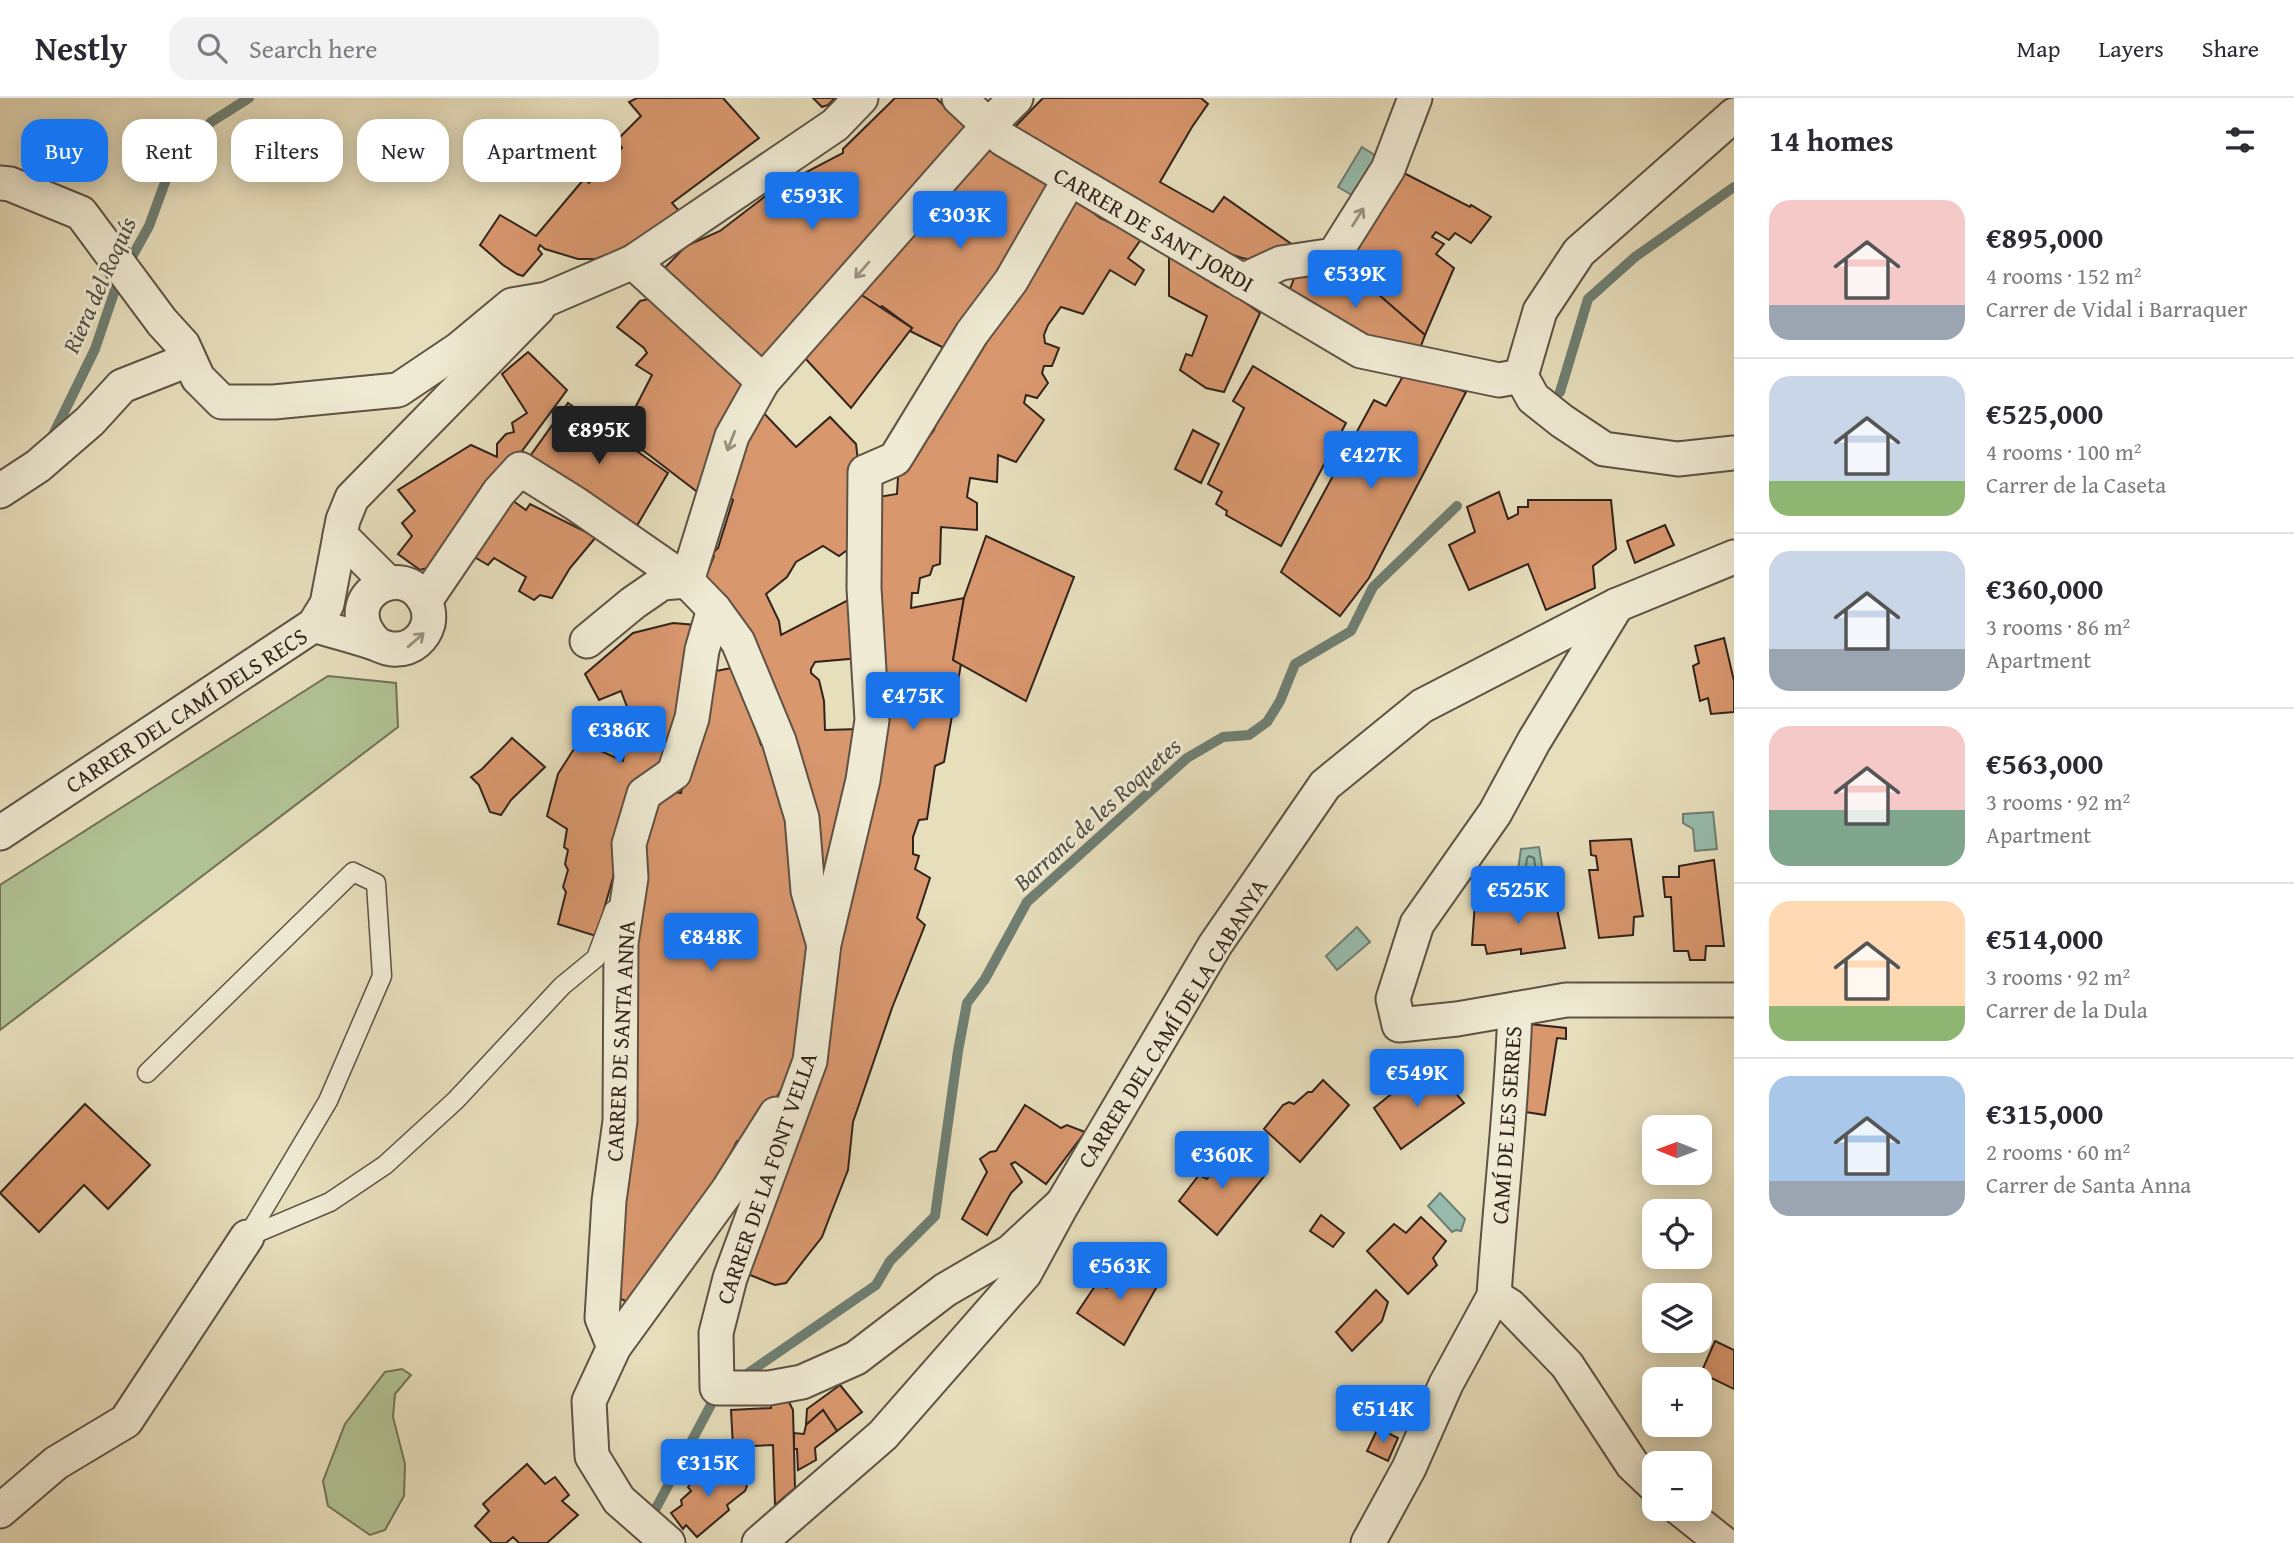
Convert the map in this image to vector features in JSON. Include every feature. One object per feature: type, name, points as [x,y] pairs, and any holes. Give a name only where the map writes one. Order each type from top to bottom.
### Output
[{"type":"street","points":[[0,183],[10,184],[81,213],[162,322],[183,345],[198,378],[222,402],[274,402],[398,390],[458,349],[512,305],[547,299],[633,262],[835,125],[861,98]]},
{"type":"street","name":"CARRER DE SANT JORDI","points":[[959,98],[1003,139],[1361,351],[1499,380],[1521,376]]},
{"type":"street","points":[[687,581],[732,436],[763,381],[988,126],[1016,98]]},
{"type":"street","points":[[1242,281],[1282,263],[1334,255],[1388,169],[1415,98]]},
{"type":"street","points":[[1734,115],[1579,252],[1540,311],[1521,376],[1533,398],[1604,449],[1678,459],[1734,453]]},
{"type":"street","name":"CARRER DE LA FONT VELLA","points":[[1063,1203],[1010,1252],[945,1290],[856,1358],[802,1382],[769,1388],[718,1388],[716,1333],[730,1278],[810,1061],[824,944],[863,780],[872,720],[864,588],[865,472],[895,459],[972,333],[1011,281],[1069,180]]},
{"type":"street","points":[[633,262],[763,381]]},
{"type":"street","name":"CARRER DEL CAMÍ DELS RECS","points":[[0,833],[314,625],[327,604],[342,528],[352,498],[547,299]]},
{"type":"street","points":[[0,491],[38,466],[90,421],[122,386],[188,360]]},
{"type":"street","points":[[425,601],[499,492],[520,469],[576,504],[687,581],[714,609],[738,642],[779,741],[802,818],[808,891],[824,944]]},
{"type":"street","points":[[342,528],[388,583]]},
{"type":"street","name":"CARRER DEL CAMÍ DE LA CABANYA","points":[[759,1543],[883,1435],[1025,1273],[1063,1203],[1215,944],[1325,785],[1422,706],[1617,605],[1734,557]]},
{"type":"street","points":[[587,641],[662,583],[687,581]]},
{"type":"street","points":[[314,625],[376,643],[386,649],[408,647],[424,633],[428,622],[425,601],[410,585],[388,583],[369,594],[361,615],[362,626],[376,643]]},
{"type":"street","name":"CAMÍ DE LES SERRES","points":[[1494,1296],[1500,1195],[1513,1070],[1515,1009],[1399,1025],[1393,999],[1417,924],[1495,813],[1534,741],[1617,605]]},
{"type":"street","name":"CARRER DE SANTA ANNA","points":[[614,1347],[602,1318],[609,1201],[620,1121],[621,943],[631,878],[629,844],[644,794],[674,773],[692,719],[702,650],[714,609]]},
{"type":"street","points":[[1515,1009],[1566,1000],[1734,1000]]},
{"type":"street","points":[[668,1543],[619,1500],[592,1456],[589,1401],[614,1347],[728,1190],[810,1061]]},
{"type":"street","points":[[0,1511],[56,1463],[126,1421],[247,1237]]},
{"type":"street","points":[[1368,1543],[1409,1468],[1446,1384],[1494,1296],[1510,1306],[1567,1365],[1632,1464],[1642,1474]]},
{"type":"street","points":[[1695,1521],[1723,1543]]},
{"type":"lane","points":[[247,1237],[341,1195],[385,1166],[456,1100],[562,986],[596,958],[614,910],[629,857]]},
{"type":"lane","points":[[147,1073],[353,872],[376,883],[382,976],[328,1101],[247,1237]]},
{"type":"shaded area","points":[[328,676],[396,683],[398,727],[0,1030],[0,885]]},
{"type":"shaded area","points":[[402,1369],[411,1375],[395,1394],[393,1417],[405,1464],[404,1496],[385,1530],[370,1535],[328,1506],[323,1481],[345,1424],[385,1372]]},
{"type":"water","points":[[1362,147],[1381,159],[1357,198],[1338,187]]},
{"type":"water","points":[[1713,812],[1717,849],[1695,851],[1693,829],[1683,823],[1683,814]]},
{"type":"water","points":[[1539,847],[1546,890],[1515,891],[1521,849]]},
{"type":"water","points":[[1357,927],[1370,942],[1337,970],[1326,956]]},
{"type":"water","points":[[1440,1193],[1465,1219],[1461,1231],[1452,1232],[1428,1206]]},
{"type":"building","points":[[637,98],[723,98],[759,138],[672,203],[681,213],[615,252],[595,259],[578,259],[540,245],[538,249],[542,254],[523,276],[503,265],[480,245],[500,215],[536,236],[581,182],[621,182],[621,136],[641,116],[629,102]]},
{"type":"building","points":[[813,98],[835,98],[822,107]]},
{"type":"building","points":[[895,98],[936,98],[972,133],[762,376],[655,278],[686,246],[720,231],[797,172],[803,174],[843,153],[843,149]]},
{"type":"building","points":[[1043,98],[1201,98],[1208,104],[1160,182],[1213,212],[1224,197],[1303,252],[1264,262],[1219,250],[1008,134]]},
{"type":"building","points":[[991,146],[1053,183],[956,354],[910,331],[912,328],[882,306],[880,308],[859,294]]},
{"type":"building","points":[[1400,171],[1491,217],[1471,243],[1455,233],[1449,240],[1436,232],[1432,237],[1444,244],[1436,254],[1454,268],[1425,335],[1343,264]]},
{"type":"building","points":[[1077,200],[1100,218],[1142,238],[1128,258],[1144,270],[1135,285],[1110,270],[1083,314],[1061,307],[1048,325],[1044,335],[1045,343],[1059,348],[1052,366],[1044,366],[1042,373],[1048,383],[1037,398],[1026,395],[1024,403],[1044,420],[1016,462],[998,455],[997,482],[970,478],[967,497],[977,503],[977,530],[941,527],[940,564],[933,566],[930,575],[920,578],[918,593],[912,593],[911,608],[964,598],[953,660],[961,664],[944,762],[935,766],[927,819],[919,820],[913,837],[913,854],[919,856],[915,869],[930,878],[917,918],[925,925],[892,1008],[853,1122],[848,1170],[822,1237],[786,1283],[775,1285],[745,1273],[877,745],[879,670],[886,670],[877,612],[872,498],[897,494],[898,477],[934,430],[942,403]]},
{"type":"building","points":[[1169,256],[1218,287],[1220,285],[1260,313],[1224,392],[1206,388],[1180,370],[1186,354],[1192,356],[1207,316],[1169,296]]},
{"type":"building","points":[[1346,266],[1425,335],[1418,354],[1344,334],[1286,299],[1295,276],[1304,271],[1330,285]]},
{"type":"building","points":[[854,290],[912,328],[851,408],[803,356]]},
{"type":"building","points":[[653,298],[753,387],[700,494],[619,432],[652,375],[636,365],[647,353],[644,348],[617,327],[640,301]]},
{"type":"building","points":[[528,352],[567,390],[438,565],[420,570],[398,554],[412,536],[402,523],[415,511],[398,490],[471,445],[497,457],[497,444],[506,434],[514,432],[512,423],[527,413],[502,374]]},
{"type":"building","points":[[1253,366],[1346,423],[1281,546],[1226,515],[1227,511],[1216,504],[1222,492],[1208,484],[1244,408],[1233,401]]},
{"type":"building","points":[[1406,371],[1466,392],[1369,578],[1340,616],[1281,572],[1374,400],[1386,406]]},
{"type":"building","points":[[568,403],[668,473],[635,529],[528,459]]},
{"type":"building","points":[[760,409],[796,447],[830,417],[856,444],[859,470],[854,545],[839,556],[823,546],[796,562],[787,577],[766,594],[779,621],[781,635],[854,597],[860,658],[815,662],[811,669],[811,673],[819,680],[824,701],[825,730],[860,729],[817,909],[723,603],[701,588],[714,556],[712,554],[718,548],[733,500],[726,494]]},
{"type":"building","points":[[1193,430],[1219,444],[1201,483],[1175,469]]},
{"type":"building","points":[[1499,492],[1508,519],[1518,514],[1518,507],[1528,507],[1528,500],[1611,500],[1616,549],[1593,566],[1595,588],[1546,610],[1528,564],[1469,590],[1449,545],[1475,532],[1467,507]]},
{"type":"building","points":[[509,498],[526,510],[530,504],[596,537],[570,568],[552,598],[540,595],[534,600],[519,591],[526,577],[494,558],[488,565],[471,555]]},
{"type":"building","points":[[1665,525],[1674,545],[1635,563],[1627,541]]},
{"type":"building","points":[[986,536],[1074,577],[1026,701],[953,660],[964,598]]},
{"type":"building","points":[[673,623],[696,625],[673,756],[622,846],[599,927],[599,937],[558,924],[566,892],[563,887],[568,870],[565,864],[568,850],[564,847],[567,829],[547,816],[558,774],[579,741],[623,761],[625,747],[632,746],[632,720],[621,691],[599,700],[585,674],[633,633]]},
{"type":"building","points":[[1724,638],[1734,681],[1734,712],[1711,714],[1708,698],[1700,701],[1693,666],[1699,663],[1695,646]]},
{"type":"building","points":[[737,667],[761,745],[771,746],[781,779],[813,945],[801,1061],[753,1137],[737,1141],[721,1173],[629,1303],[617,1297],[632,1125],[638,1011],[635,949],[638,857],[654,791],[681,793],[705,673]]},
{"type":"building","points":[[512,738],[545,767],[511,800],[501,815],[490,812],[479,785],[471,777]]},
{"type":"building","points":[[1631,839],[1643,916],[1634,917],[1633,935],[1599,938],[1589,870],[1598,870],[1596,856],[1591,855],[1590,841]]},
{"type":"building","points":[[1714,860],[1724,946],[1706,946],[1705,960],[1690,960],[1688,951],[1674,951],[1671,897],[1665,897],[1663,877],[1679,877],[1679,866]]},
{"type":"building","points":[[1555,899],[1565,948],[1521,954],[1521,949],[1487,954],[1485,945],[1472,945],[1475,902],[1496,904]]},
{"type":"building","points":[[1529,1024],[1566,1028],[1566,1039],[1557,1038],[1545,1115],[1519,1111]]},
{"type":"building","points":[[1441,1075],[1464,1103],[1401,1149],[1374,1108],[1405,1083],[1410,1091]]},
{"type":"building","points":[[1323,1080],[1349,1105],[1300,1162],[1264,1129],[1283,1105],[1289,1102],[1294,1104],[1308,1092],[1312,1092]]},
{"type":"building","points":[[85,1104],[150,1165],[108,1209],[84,1185],[39,1232],[0,1193]]},
{"type":"building","points":[[1025,1105],[1061,1128],[1067,1125],[1085,1132],[1046,1184],[1015,1162],[1011,1164],[1022,1182],[1011,1193],[987,1235],[962,1219],[987,1172],[980,1159],[996,1151]]},
{"type":"building","points":[[1234,1150],[1266,1174],[1217,1235],[1179,1201],[1199,1175],[1207,1179]]},
{"type":"building","points":[[1321,1215],[1344,1233],[1333,1247],[1310,1231]]},
{"type":"building","points":[[1421,1217],[1446,1241],[1433,1258],[1437,1265],[1408,1294],[1367,1251],[1394,1224],[1406,1233]]},
{"type":"building","points":[[1130,1260],[1160,1281],[1124,1345],[1077,1313],[1097,1283],[1107,1288],[1117,1269],[1122,1270]]},
{"type":"building","points":[[1376,1290],[1388,1302],[1382,1321],[1352,1351],[1336,1332]]},
{"type":"building","points":[[1715,1341],[1734,1350],[1734,1389],[1712,1378],[1712,1367],[1704,1367]]},
{"type":"building","points":[[840,1385],[862,1412],[837,1431],[823,1410],[806,1425],[807,1409]]},
{"type":"building","points":[[789,1402],[793,1410],[795,1488],[775,1505],[773,1445],[733,1447],[731,1410],[771,1408],[771,1403]]},
{"type":"building","points":[[823,1410],[837,1431],[815,1448],[816,1460],[798,1470],[794,1433],[804,1434],[806,1425]]},
{"type":"building","points":[[1378,1428],[1398,1438],[1388,1461],[1367,1451]]},
{"type":"building","points":[[527,1464],[545,1484],[555,1477],[569,1495],[562,1501],[578,1515],[547,1543],[519,1543],[513,1537],[506,1543],[492,1543],[475,1526],[489,1511],[483,1504]]},
{"type":"building","points":[[700,1468],[741,1474],[747,1486],[745,1491],[727,1505],[729,1510],[697,1537],[686,1525],[683,1529],[671,1513],[682,1505],[681,1500],[691,1491],[688,1487],[692,1482],[691,1474]]},
{"type":"waterway","name":"Riera del Roquís","points":[[51,439],[95,349],[117,284],[149,226],[171,166],[211,122],[249,98]]},
{"type":"waterway","name":"Barranc de les Roquetes","points":[[1560,392],[1588,299],[1635,257],[1734,187]]},
{"type":"waterway","name":"Barranc de les Roquetes","points":[[741,1378],[876,1285],[890,1261],[935,1216],[967,1003],[985,979],[1027,902],[1187,758],[1223,737],[1249,735],[1267,722],[1280,701],[1295,664],[1351,631],[1373,587],[1457,506]]},
{"type":"waterway","name":"Barranc de les Roquetes","points":[[654,1512],[714,1399]]}]
